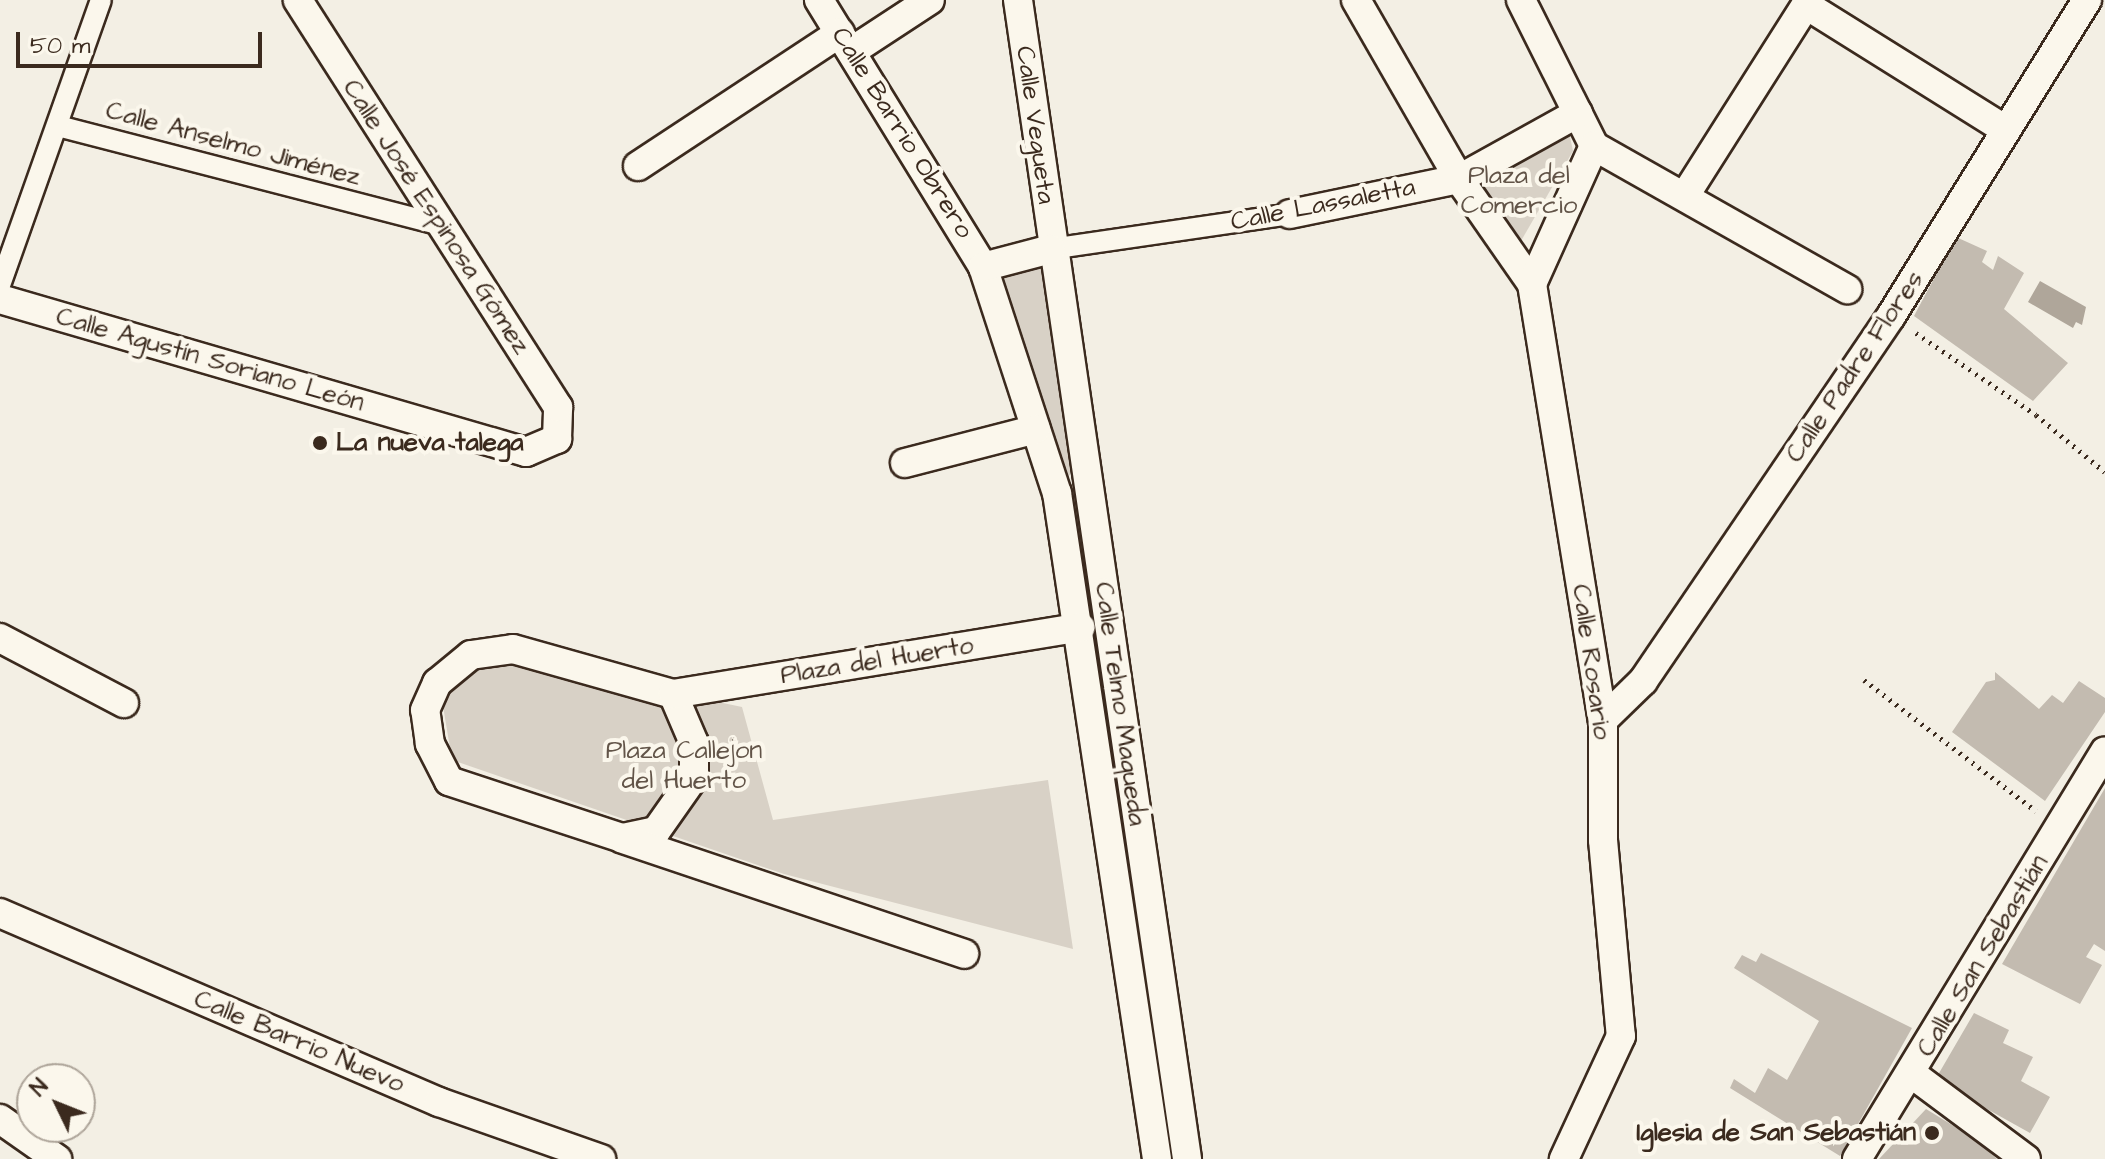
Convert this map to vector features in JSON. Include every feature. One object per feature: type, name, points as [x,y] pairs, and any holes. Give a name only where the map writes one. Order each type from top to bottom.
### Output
[{"type":"street","points":[[0,285],[101,0]]},
{"type":"street","name":"Calle José Espinosa Gómez","points":[[298,0],[558,407],[557,439]]},
{"type":"street","name":"Calle Barrio Obrero","points":[[819,0],[983,267]]},
{"type":"street","points":[[638,166],[846,42],[930,0]]},
{"type":"street","name":"Calle Vegueta","points":[[1018,0],[1051,249]]},
{"type":"street","name":"Calle Rosario","points":[[1356,0],[1459,179],[1532,284],[1603,720],[1603,840],[1621,1036],[1564,1159]]},
{"type":"street","points":[[1521,0],[1594,146],[1686,194],[1847,289]]},
{"type":"street","name":"Calle Padre Flores","points":[[1603,720],[1643,681],[1891,316],[2087,0]]},
{"type":"street","points":[[1686,194],[1807,3],[2006,130]]},
{"type":"street","name":"Calle Lassaletta","points":[[1051,249],[1290,214],[1459,179],[1578,113]]},
{"type":"street","name":"Calle Anselmo Jiménez","points":[[58,126],[441,225]]},
{"type":"street","points":[[1532,284],[1594,146]]},
{"type":"street","points":[[983,267],[1051,249]]},
{"type":"street","name":"Calle Telmo Maqueda","points":[[1051,249],[1187,1159]]},
{"type":"street","name":"Calle Telmo Maqueda","points":[[983,267],[1057,493],[1081,627],[1157,1159]]},
{"type":"street","name":"Calle Agustín Soriano León","points":[[0,299],[526,452],[557,439]]},
{"type":"street","points":[[905,463],[1036,429]]},
{"type":"street","name":"Plaza del Huerto","points":[[964,954],[449,781],[430,744],[425,710],[437,683],[471,655],[513,649],[673,694],[1081,627]]},
{"type":"street","points":[[0,638],[124,703]]},
{"type":"street","points":[[622,838],[656,831],[694,777],[694,743],[673,694]]},
{"type":"street","name":"Calle San Sebastián","points":[[1857,1159],[1912,1074],[2105,751]]},
{"type":"street","name":"Calle Barrio Nuevo","points":[[0,913],[439,1102],[601,1159]]},
{"type":"street","points":[[1912,1074],[2026,1159]]},
{"type":"street","points":[[0,1119],[57,1159]]},
{"type":"path","points":[[1891,316],[2036,415],[2105,472]]},
{"type":"path","points":[[1864,680],[2059,828]]},
{"type":"green space","name":"Plaza del Comercio","points":[[1569,132],[1573,151],[1521,241],[1480,183]]},
{"type":"green space","points":[[1046,264],[1079,469],[1059,482],[997,279]]},
{"type":"green space","name":"Plaza Callejon del Huerto","points":[[486,653],[742,707],[773,820],[1048,780],[1073,949],[784,874],[452,760],[442,700]]},
{"type":"shaded area","points":[[2040,281],[2086,307],[2082,325],[2076,322],[2073,328],[2028,302]]},
{"type":"building","points":[[1956,237],[1987,251],[1982,262],[1993,270],[1998,256],[2024,273],[2004,309],[2068,363],[2033,401],[1914,316]]},
{"type":"building","points":[[1995,672],[2039,709],[2052,695],[2063,703],[2079,681],[2105,698],[2105,712],[2045,801],[1952,732],[1986,682],[1995,680]]},
{"type":"building","points":[[2105,788],[2105,951],[2094,944],[2086,957],[2102,965],[2080,1004],[2002,964]]},
{"type":"building","points":[[1761,953],[1912,1028],[1840,1156],[1730,1088],[1734,1079],[1755,1093],[1768,1068],[1787,1080],[1819,1021],[1734,968],[1742,955],[1756,962]]},
{"type":"building","points":[[1974,1013],[2009,1030],[2003,1043],[2033,1057],[2021,1081],[2050,1097],[2030,1133],[1935,1080]]},
{"type":"building","name":"Iglesia de San Sebastián","points":[[1926,1109],[1975,1139],[1997,1159],[1879,1159]]},
{"type":"place","name":"La nueva talega","points":[[320,443]]},
{"type":"place","name":"Iglesia de San Sebastián","points":[[1932,1133]]}]
